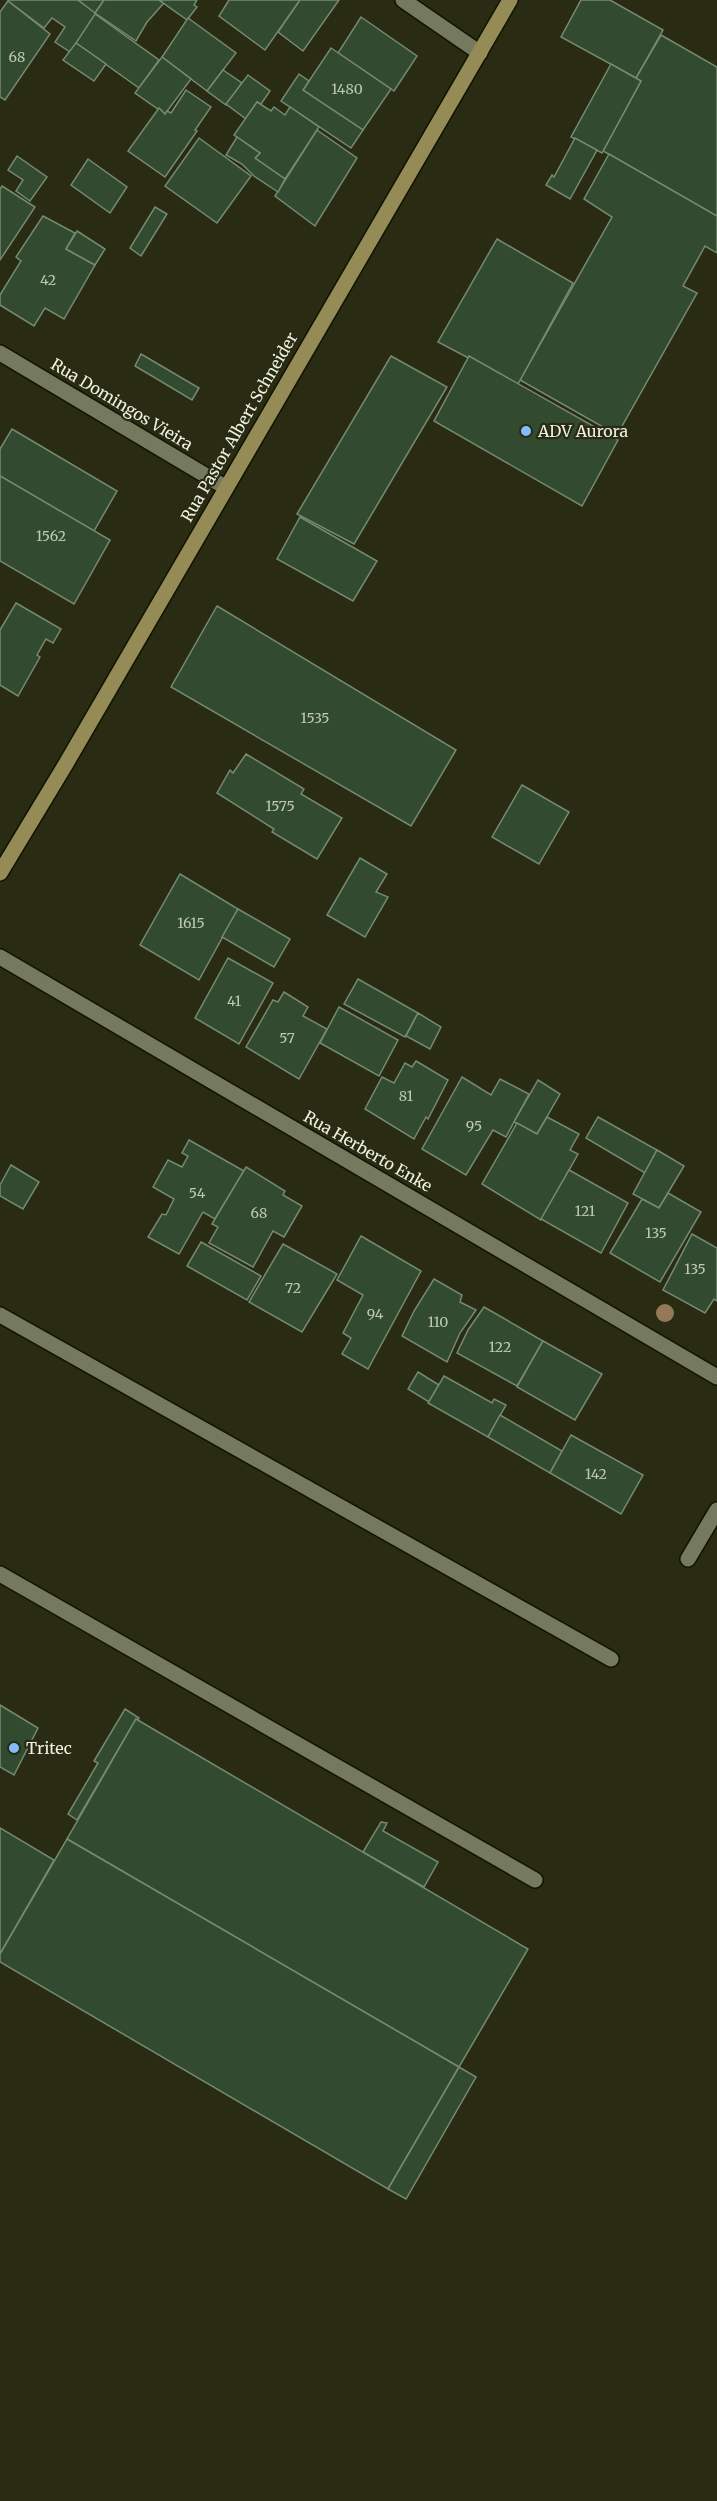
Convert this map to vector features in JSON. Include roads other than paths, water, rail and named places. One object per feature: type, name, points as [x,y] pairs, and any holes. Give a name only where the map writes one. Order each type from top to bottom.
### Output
[{"type":"main road","name":"Rua Pastor Albert Schneider","points":[[0,873],[67,762],[510,0]]},
{"type":"street","points":[[403,0],[480,53]]},
{"type":"street","name":"Rua Domingos Vieira","points":[[0,353],[225,487]]},
{"type":"street","name":"Rua Herberto Enke","points":[[0,957],[717,1377]]},
{"type":"street","points":[[0,1316],[611,1659]]},
{"type":"street","points":[[688,1559],[717,1510]]},
{"type":"street","points":[[0,1574],[535,1880]]},
{"type":"place","name":"ADV Aurora","points":[[526,431]]},
{"type":"place","name":"Tritec","points":[[14,1748]]}]
